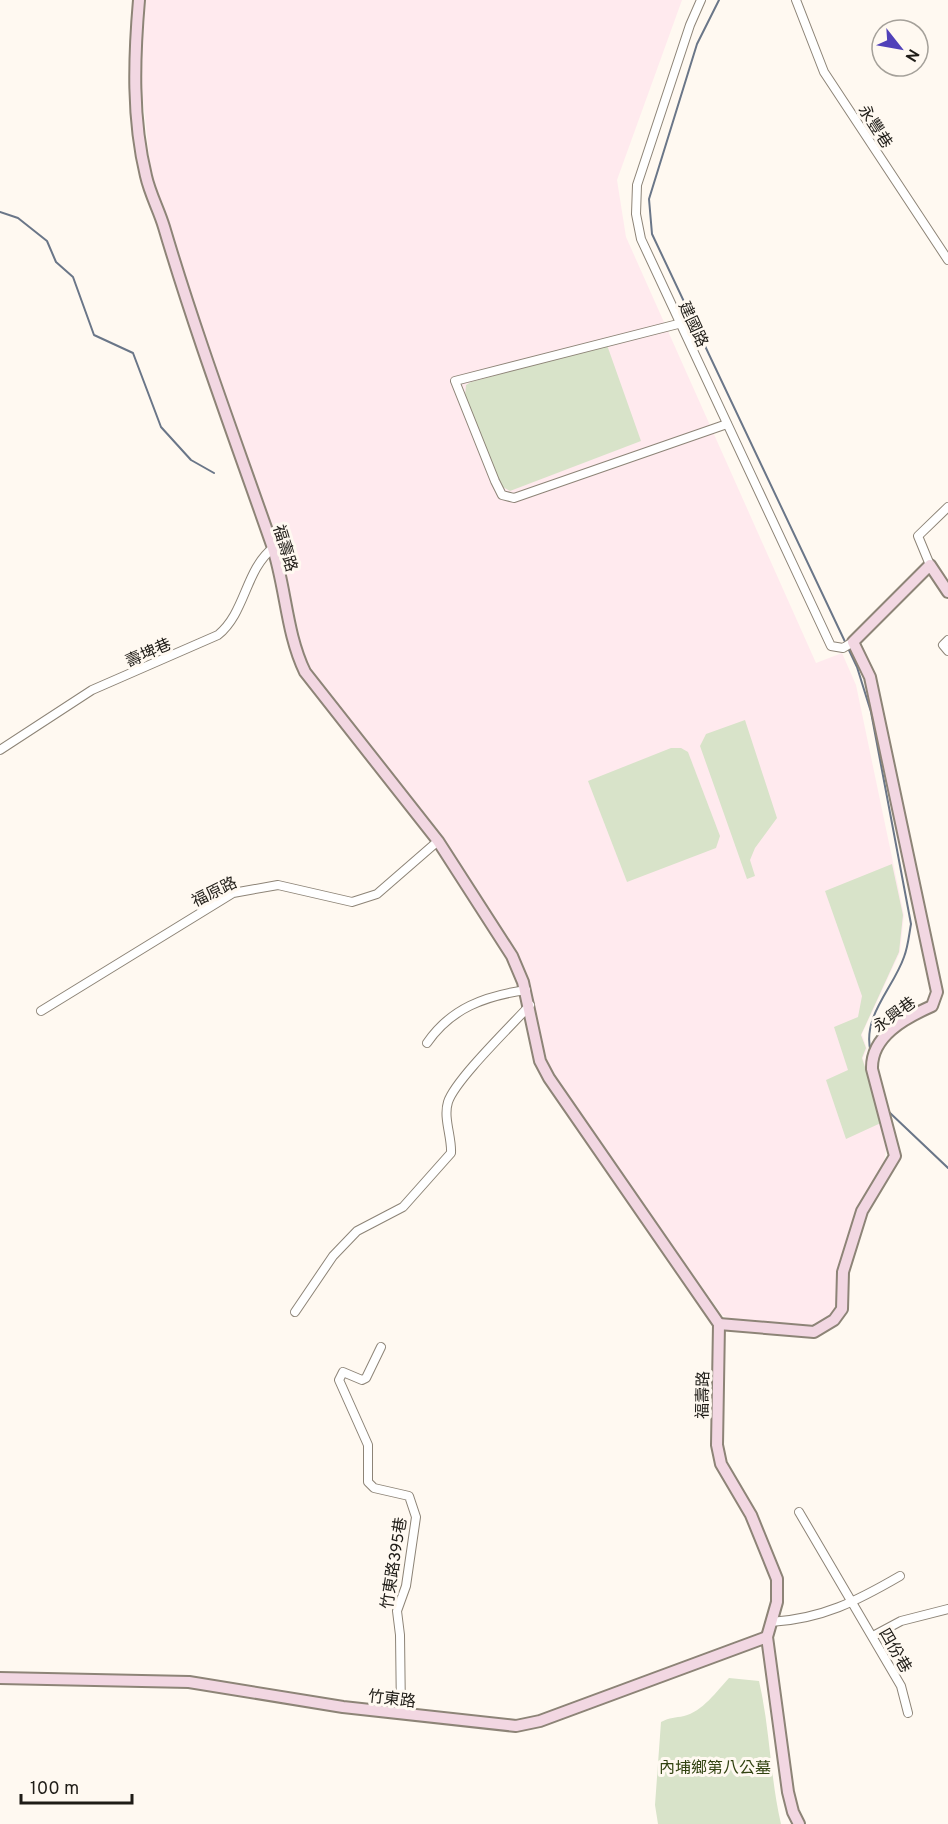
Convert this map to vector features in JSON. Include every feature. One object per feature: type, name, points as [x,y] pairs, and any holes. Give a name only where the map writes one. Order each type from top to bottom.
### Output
[{"type":"street","name":"福壽路","points":[[140,0],[134,60],[138,126],[146,176],[163,224],[189,316],[273,548],[297,654],[305,672],[438,841],[512,956],[526,990],[540,1061],[549,1078],[719,1324],[717,1445],[721,1464],[751,1515],[777,1579],[777,1602],[767,1637],[788,1792],[799,1824]]},
{"type":"street","name":"建國路","points":[[701,0],[690,24],[637,185],[636,214],[641,239],[678,324],[831,646],[848,646]]},
{"type":"street","name":"永豐巷","points":[[796,0],[824,72],[948,260]]},
{"type":"street","points":[[678,324],[456,381],[495,481],[502,495],[514,498],[727,424]]},
{"type":"street","points":[[948,507],[918,536],[930,565],[948,592]]},
{"type":"street","name":"壽埤巷","points":[[0,750],[92,690],[218,635],[230,625],[235,616],[260,558],[273,548]]},
{"type":"street","points":[[848,646],[930,565]]},
{"type":"street","points":[[948,640],[943,645],[948,651]]},
{"type":"street","name":"永興巷","points":[[719,1324],[814,1332],[826,1327],[838,1315],[843,1300],[843,1272],[862,1210],[895,1156],[872,1069],[874,1047],[889,1031],[935,1003],[937,992],[875,696],[865,662],[848,646]]},
{"type":"street","name":"福原路","points":[[41,1011],[233,893],[278,885],[352,902],[377,894],[438,841]]},
{"type":"street","points":[[427,1043],[439,1026],[488,996],[526,990]]},
{"type":"street","points":[[295,1312],[333,1256],[357,1231],[403,1207],[451,1153],[446,1112],[448,1101],[461,1082],[530,1005]]},
{"type":"street","name":"竹東路395巷","points":[[381,1347],[366,1378],[362,1380],[343,1372],[340,1373],[339,1380],[368,1444],[368,1482],[374,1488],[409,1496],[416,1517],[406,1586],[397,1611],[400,1635],[401,1714]]},
{"type":"street","name":"四份巷","points":[[799,1512],[901,1686],[908,1713]]},
{"type":"street","points":[[771,1622],[793,1620],[851,1604],[900,1576]]},
{"type":"street","points":[[873,1636],[901,1621],[948,1609]]},
{"type":"street","name":"竹東路","points":[[0,1678],[189,1682],[498,1726],[531,1724],[767,1637]]},
{"type":"shaded area","points":[[146,0],[682,0],[617,180],[626,237],[816,663],[842,653],[856,685],[904,915],[900,952],[862,1034],[867,1049],[863,1058],[888,1140],[882,1172],[863,1204],[839,1308],[817,1329],[738,1323],[722,1315],[550,1073],[530,989],[515,952],[305,660],[285,570],[227,412],[151,172],[140,72]]},
{"type":"green space","points":[[607,345],[641,441],[510,491],[501,486],[465,396],[466,385]]},
{"type":"green space","points":[[745,720],[777,818],[755,848],[750,860],[755,876],[747,879],[700,746],[706,734]]},
{"type":"green space","points":[[671,748],[681,748],[688,752],[720,836],[716,848],[627,882],[588,781]]},
{"type":"green space","points":[[892,864],[903,915],[899,952],[861,1035],[866,1048],[862,1058],[883,1122],[846,1139],[826,1080],[848,1070],[834,1027],[858,1017],[862,996],[825,891]]},
{"type":"green space","name":"內埔鄉第八公墓","points":[[729,1678],[759,1681],[781,1824],[658,1824],[655,1805],[661,1722],[691,1714],[709,1700]]},
{"type":"waterway","points":[[719,0],[697,44],[649,199],[652,234],[857,667],[871,712],[911,924],[904,957],[870,1027],[871,1053]]},
{"type":"waterway","points":[[0,212],[18,218],[47,241],[56,262],[73,277],[94,335],[133,353],[161,427],[191,460],[214,473]]},
{"type":"waterway","points":[[889,1112],[948,1168]]}]
